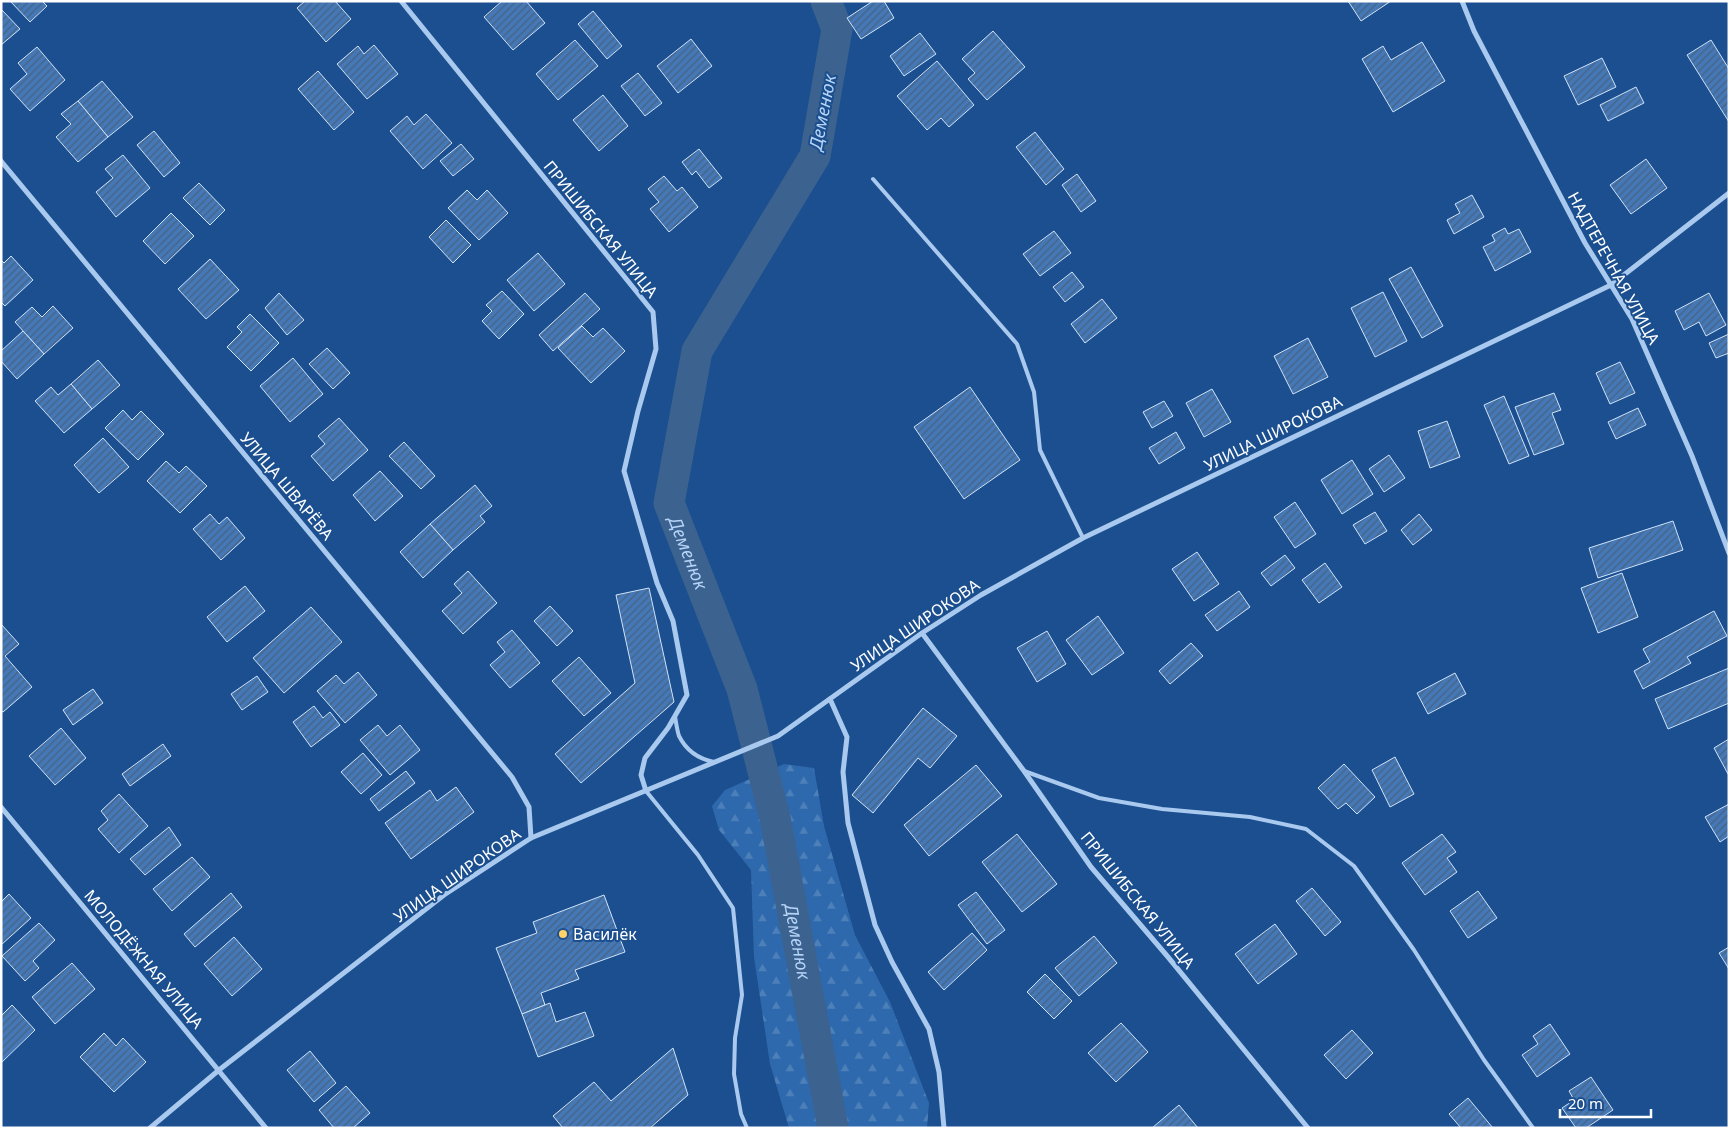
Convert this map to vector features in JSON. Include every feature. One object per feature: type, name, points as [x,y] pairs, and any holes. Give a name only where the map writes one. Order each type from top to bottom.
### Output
[{"type":"street","name":"ПРИШИБСКАЯ УЛИЦА","points":[[401,1],[653,312],[656,349],[638,411],[624,471],[657,583],[673,621],[687,695],[668,728],[645,758],[642,776],[646,791]]},
{"type":"street","name":"НАДТЕРЕЧНАЯ УЛИЦА","points":[[1462,1],[1474,30],[1585,243],[1632,319],[1692,456],[1729,553]]},
{"type":"street","name":"УЛИЦА ШВАРЁВА","points":[[1,161],[512,777],[528,806],[531,838]]},
{"type":"street","name":"УЛИЦА ШИРОКОВА","points":[[150,1128],[219,1070],[444,895],[531,838],[717,763],[778,736],[922,633],[981,594],[1083,538],[1611,285],[1729,193]]},
{"type":"street","name":"ПРИШИБСКАЯ УЛИЦА","points":[[922,633],[1024,771],[1091,867],[1308,1128]]},
{"type":"street","points":[[830,699],[847,737],[843,772],[848,823],[875,924],[892,962],[928,1029],[939,1072],[944,1128]]},
{"type":"street","name":"МОЛОДЁЖНАЯ УЛИЦА","points":[[1,807],[266,1128]]},
{"type":"lane","points":[[873,180],[1017,344],[1034,392],[1040,450],[1083,538]]},
{"type":"lane","points":[[674,716],[679,736],[692,751],[701,759],[717,763]]},
{"type":"lane","points":[[1024,771],[1099,798],[1162,809],[1250,817],[1306,829],[1354,866],[1414,950],[1484,1060],[1533,1128]]},
{"type":"lane","points":[[646,791],[698,855],[733,908],[742,995],[734,1038],[734,1074],[741,1114],[747,1128]]},
{"type":"green space","points":[[784,764],[814,768],[824,826],[855,935],[890,1002],[929,1103],[927,1128],[789,1128],[770,1064],[754,957],[751,870],[719,830],[712,806],[725,790]]},
{"type":"building","points":[[10,1],[42,1],[47,6],[30,22]]},
{"type":"building","points":[[305,1],[335,1],[351,19],[326,42],[297,8]]},
{"type":"building","points":[[502,1],[526,1],[545,23],[513,50],[484,17]]},
{"type":"building","points":[[873,1],[884,1],[894,18],[861,39],[847,18]]},
{"type":"building","points":[[1348,1],[1391,1],[1361,21]]},
{"type":"building","points":[[1,9],[20,29],[1,45]]},
{"type":"building","points":[[593,11],[622,46],[607,59],[578,24]]},
{"type":"building","points":[[993,31],[1025,67],[987,100],[968,79],[975,73],[962,59]]},
{"type":"building","points":[[920,33],[936,54],[904,76],[890,56]]},
{"type":"building","points":[[691,39],[712,66],[678,93],[657,66]]},
{"type":"building","points":[[575,40],[598,66],[558,100],[536,74]]},
{"type":"building","points":[[1711,40],[1729,69],[1729,122],[1687,55]]},
{"type":"building","points":[[1422,42],[1445,81],[1393,112],[1362,59],[1383,46],[1391,60]]},
{"type":"building","points":[[374,45],[398,74],[367,99],[337,64],[358,46],[364,54]]},
{"type":"building","points":[[37,47],[65,80],[30,111],[10,89],[27,74],[18,63]]},
{"type":"building","points":[[1602,58],[1616,87],[1578,105],[1564,76]]},
{"type":"building","points":[[937,61],[974,105],[949,127],[941,118],[927,130],[897,96]]},
{"type":"building","points":[[318,71],[354,112],[334,130],[298,89]]},
{"type":"building","points":[[638,73],[662,103],[645,116],[621,86]]},
{"type":"building","points":[[102,81],[133,117],[108,137],[78,101]]},
{"type":"building","points":[[1636,87],[1644,103],[1608,121],[1600,105]]},
{"type":"building","points":[[603,95],[628,126],[599,151],[573,120]]},
{"type":"building","points":[[78,101],[108,137],[78,162],[56,137],[71,124],[61,114]]},
{"type":"building","points":[[426,114],[452,143],[423,169],[390,131],[407,116],[414,125]]},
{"type":"building","points":[[154,131],[180,163],[164,177],[137,145]]},
{"type":"building","points":[[1035,132],[1064,169],[1046,185],[1016,147]]},
{"type":"building","points":[[461,144],[474,159],[453,176],[440,161]]},
{"type":"building","points":[[699,149],[722,178],[709,188],[696,171],[692,175],[682,162]]},
{"type":"building","points":[[123,155],[150,188],[116,217],[96,192],[113,178],[105,169]]},
{"type":"building","points":[[1646,159],[1667,188],[1631,214],[1610,185]]},
{"type":"building","points":[[1077,174],[1096,201],[1081,212],[1062,185]]},
{"type":"building","points":[[664,176],[677,191],[682,187],[698,207],[669,232],[650,209],[659,202],[648,189]]},
{"type":"building","points":[[199,183],[225,210],[210,225],[183,198]]},
{"type":"building","points":[[467,190],[477,200],[487,190],[508,213],[479,240],[448,208]]},
{"type":"building","points":[[1472,195],[1484,217],[1454,234],[1447,220],[1460,213],[1455,204]]},
{"type":"building","points":[[171,213],[194,236],[165,264],[143,241]]},
{"type":"building","points":[[446,220],[471,245],[453,263],[429,237]]},
{"type":"building","points":[[1505,228],[1508,234],[1519,229],[1531,252],[1495,271],[1483,247],[1495,241],[1492,235]]},
{"type":"building","points":[[1054,231],[1071,253],[1040,276],[1023,254]]},
{"type":"building","points":[[538,253],[565,284],[534,311],[507,280]]},
{"type":"building","points":[[11,256],[33,280],[5,306],[1,302],[1,260],[4,263]]},
{"type":"building","points":[[210,259],[239,290],[206,319],[178,289]]},
{"type":"building","points":[[1411,267],[1443,326],[1422,338],[1389,279]]},
{"type":"building","points":[[1072,272],[1084,287],[1065,302],[1053,287]]},
{"type":"building","points":[[502,291],[524,314],[499,339],[482,321],[492,311],[486,305]]},
{"type":"building","points":[[1383,292],[1407,341],[1375,357],[1351,308]]},
{"type":"building","points":[[279,293],[304,320],[287,335],[265,308]]},
{"type":"building","points":[[585,293],[600,309],[553,351],[539,335]]},
{"type":"building","points":[[1709,293],[1726,325],[1706,336],[1699,322],[1684,330],[1675,311]]},
{"type":"building","points":[[1102,299],[1117,318],[1085,343],[1071,324]]},
{"type":"building","points":[[53,306],[73,328],[44,354],[15,322],[32,307],[42,317]]},
{"type":"building","points":[[250,314],[279,343],[251,371],[227,347],[242,332],[237,327]]},
{"type":"building","points":[[582,326],[593,337],[603,328],[625,351],[591,383],[558,348]]},
{"type":"building","points":[[23,331],[44,354],[17,379],[1,361],[1,351]]},
{"type":"building","points":[[1729,334],[1729,353],[1716,358],[1709,343]]},
{"type":"building","points":[[1308,338],[1328,377],[1293,394],[1274,356]]},
{"type":"building","points":[[327,348],[350,373],[333,389],[309,364]]},
{"type":"building","points":[[293,358],[323,394],[290,422],[260,386]]},
{"type":"building","points":[[98,360],[120,385],[92,409],[71,384]]},
{"type":"building","points":[[1620,362],[1635,393],[1610,404],[1596,373]]},
{"type":"building","points":[[71,384],[92,409],[64,433],[35,401],[51,387],[58,395]]},
{"type":"building","points":[[970,387],[1020,460],[964,499],[914,427]]},
{"type":"building","points":[[1212,389],[1231,422],[1204,437],[1186,403]]},
{"type":"building","points":[[1554,393],[1561,410],[1552,413],[1564,444],[1534,455],[1515,407]]},
{"type":"building","points":[[1504,396],[1529,456],[1509,464],[1484,405]]},
{"type":"building","points":[[1164,401],[1173,416],[1152,428],[1143,412]]},
{"type":"building","points":[[1638,408],[1646,425],[1616,439],[1608,422]]},
{"type":"building","points":[[123,410],[132,420],[141,411],[164,434],[138,460],[105,428]]},
{"type":"building","points":[[339,418],[368,450],[333,481],[311,456],[325,444],[318,436]]},
{"type":"building","points":[[1447,421],[1460,457],[1430,468],[1418,431]]},
{"type":"building","points":[[1176,432],[1185,448],[1159,464],[1149,448]]},
{"type":"building","points":[[103,438],[129,467],[99,493],[74,465]]},
{"type":"building","points":[[404,442],[435,476],[421,489],[389,456]]},
{"type":"building","points":[[1389,455],[1405,478],[1384,492],[1369,469]]},
{"type":"building","points":[[1352,460],[1373,494],[1342,514],[1321,480]]},
{"type":"building","points":[[166,461],[179,473],[186,466],[207,486],[180,513],[147,481]]},
{"type":"building","points":[[380,471],[403,496],[375,521],[353,495]]},
{"type":"building","points":[[475,485],[492,506],[480,516],[485,522],[453,550],[430,524]]},
{"type":"building","points":[[1295,502],[1316,534],[1295,548],[1274,517]]},
{"type":"building","points":[[1375,512],[1387,531],[1365,544],[1353,525]]},
{"type":"building","points":[[210,514],[219,524],[227,517],[245,538],[221,560],[193,529]]},
{"type":"building","points":[[1419,514],[1432,530],[1413,545],[1401,530]]},
{"type":"building","points":[[1673,521],[1683,550],[1598,578],[1589,548]]},
{"type":"building","points":[[430,524],[453,550],[423,578],[400,552]]},
{"type":"building","points":[[1197,552],[1219,584],[1194,601],[1172,569]]},
{"type":"building","points":[[1285,555],[1295,568],[1271,586],[1261,573]]},
{"type":"building","points":[[1325,563],[1342,587],[1319,603],[1302,580]]},
{"type":"building","points":[[468,571],[497,603],[463,634],[442,611],[462,593],[454,584]]},
{"type":"building","points":[[1622,573],[1638,617],[1598,633],[1581,588]]},
{"type":"building","points":[[245,586],[265,611],[227,642],[207,617]]},
{"type":"building","points":[[649,588],[674,702],[581,783],[555,754],[635,683],[616,595]]},
{"type":"building","points":[[1239,591],[1250,607],[1217,631],[1205,615]]},
{"type":"building","points":[[550,606],[573,631],[557,646],[534,621]]},
{"type":"building","points":[[311,607],[342,642],[284,693],[253,658]]},
{"type":"building","points":[[1714,611],[1727,636],[1687,657],[1691,663],[1643,689],[1634,671],[1650,662],[1643,649]]},
{"type":"building","points":[[1098,616],[1124,653],[1092,675],[1066,640]]},
{"type":"building","points":[[1,624],[19,644],[5,656],[32,687],[3,712],[1,711]]},
{"type":"building","points":[[512,630],[540,663],[510,688],[490,665],[505,652],[497,642]]},
{"type":"building","points":[[1047,631],[1066,664],[1037,682],[1017,648]]},
{"type":"building","points":[[1191,643],[1203,656],[1170,684],[1159,671]]},
{"type":"building","points":[[579,657],[611,693],[584,716],[552,681]]},
{"type":"building","points":[[1729,668],[1729,703],[1668,729],[1655,699]]},
{"type":"building","points":[[358,672],[377,695],[345,723],[317,691],[336,675],[344,684]]},
{"type":"building","points":[[1455,673],[1466,694],[1428,714],[1417,693]]},
{"type":"building","points":[[257,676],[268,692],[242,710],[231,694]]},
{"type":"building","points":[[93,689],[103,703],[73,725],[63,710]]},
{"type":"building","points":[[314,706],[323,718],[330,712],[340,725],[311,747],[293,722]]},
{"type":"building","points":[[923,708],[957,736],[930,768],[918,758],[873,813],[852,795]]},
{"type":"building","points":[[378,725],[387,736],[400,725],[420,750],[390,775],[360,740]]},
{"type":"building","points":[[61,728],[86,758],[55,785],[29,756]]},
{"type":"building","points":[[1729,739],[1729,774],[1728,774],[1714,748]]},
{"type":"building","points":[[163,744],[171,756],[130,786],[122,774]]},
{"type":"building","points":[[363,753],[382,775],[361,794],[341,772]]},
{"type":"building","points":[[1395,757],[1414,794],[1390,807],[1372,770]]},
{"type":"building","points":[[1344,764],[1375,797],[1357,814],[1346,803],[1338,809],[1318,788]]},
{"type":"building","points":[[976,765],[1002,796],[929,856],[904,825]]},
{"type":"building","points":[[406,771],[415,783],[379,811],[370,799]]},
{"type":"building","points":[[456,787],[474,812],[411,859],[385,823],[430,790],[437,801]]},
{"type":"building","points":[[119,794],[148,826],[119,853],[98,829],[108,820],[101,811]]},
{"type":"building","points":[[1729,804],[1729,836],[1720,842],[1705,817]]},
{"type":"building","points":[[169,827],[181,845],[145,875],[130,859]]},
{"type":"building","points":[[1017,834],[1057,884],[1022,912],[982,862]]},
{"type":"building","points":[[1442,834],[1456,852],[1447,858],[1457,872],[1425,895],[1402,863]]},
{"type":"building","points":[[192,857],[210,877],[172,911],[153,889]]},
{"type":"building","points":[[1312,888],[1341,922],[1325,936],[1296,901]]},
{"type":"building","points":[[1478,891],[1497,918],[1468,938],[1450,911]]},
{"type":"building","points":[[976,892],[1005,930],[987,944],[958,905]]},
{"type":"building","points":[[231,893],[242,907],[195,947],[184,934]]},
{"type":"building","points":[[9,894],[31,918],[1,945],[1,902]]},
{"type":"building","points":[[604,895],[625,952],[575,970],[579,979],[541,993],[545,1005],[522,1014],[496,948],[537,933],[533,922]]},
{"type":"building","points":[[39,923],[55,940],[33,961],[39,968],[25,981],[2,956]]},
{"type":"building","points":[[1275,924],[1297,954],[1258,984],[1235,954]]},
{"type":"building","points":[[972,933],[987,950],[944,990],[928,972]]},
{"type":"building","points":[[1094,936],[1117,963],[1079,996],[1055,968]]},
{"type":"building","points":[[234,937],[262,969],[232,996],[204,964]]},
{"type":"building","points":[[1729,947],[1729,969],[1719,953]]},
{"type":"building","points":[[72,963],[95,989],[55,1024],[32,997]]},
{"type":"building","points":[[1045,974],[1072,1001],[1054,1019],[1027,992]]},
{"type":"building","points":[[550,1003],[556,1022],[585,1012],[594,1036],[538,1057],[522,1014]]},
{"type":"building","points":[[12,1005],[35,1030],[1,1063],[1,1016]]},
{"type":"building","points":[[1121,1023],[1148,1052],[1116,1082],[1088,1053]]},
{"type":"building","points":[[1550,1024],[1570,1054],[1537,1077],[1522,1055],[1538,1044],[1533,1036]]},
{"type":"building","points":[[1352,1030],[1373,1053],[1346,1079],[1324,1055]]},
{"type":"building","points":[[104,1033],[116,1046],[123,1038],[146,1062],[114,1092],[80,1057]]},
{"type":"building","points":[[673,1048],[688,1095],[650,1128],[563,1128],[553,1116],[594,1082],[611,1101]]},
{"type":"building","points":[[310,1051],[336,1083],[314,1102],[287,1070]]},
{"type":"building","points":[[1591,1077],[1613,1110],[1586,1128],[1576,1128],[1562,1108],[1574,1100],[1569,1091]]},
{"type":"building","points":[[346,1086],[370,1113],[353,1128],[334,1128],[319,1110]]},
{"type":"building","points":[[1468,1098],[1493,1128],[1461,1128],[1449,1114]]},
{"type":"building","points":[[1179,1105],[1198,1128],[1152,1128]]},
{"type":"waterway","name":"Деменюк","points":[[826,1],[837,29],[815,156],[697,351],[669,503],[742,689],[775,818],[833,1128]]},
{"type":"place","name":"Василёк","points":[[563,934]]}]
